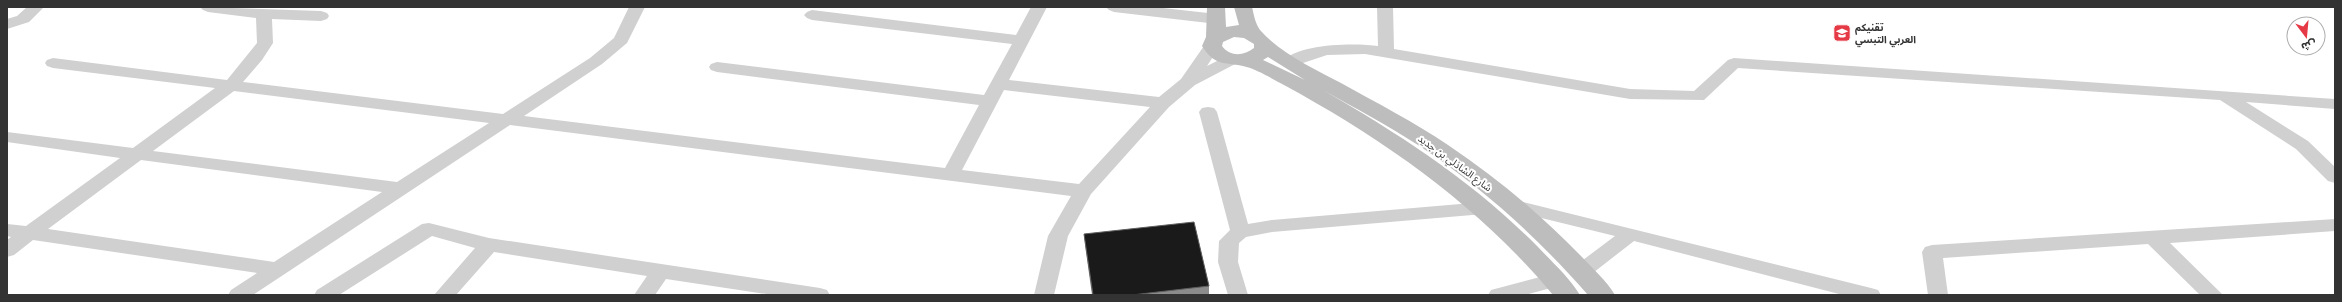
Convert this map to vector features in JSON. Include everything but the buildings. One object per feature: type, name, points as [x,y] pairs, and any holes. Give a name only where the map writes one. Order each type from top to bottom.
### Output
[{"type":"main road","points":[[1239,60],[1258,56],[1259,40],[1245,19],[1242,7]]},
{"type":"main road","points":[[1215,27],[1223,34],[1234,31],[1259,40]]},
{"type":"main road","name":"شارع الشاذلي بن جديد","points":[[1215,27],[1216,53],[1270,69],[1364,122],[1435,171],[1484,208],[1561,288]]},
{"type":"main road","name":"شارع الشاذلي بن جديد","points":[[1259,40],[1291,62],[1442,150],[1511,205],[1582,271],[1602,295]]},
{"type":"street","points":[[8,25],[23,19],[36,7]]},
{"type":"street","points":[[208,7],[238,9],[264,14],[321,16]]},
{"type":"street","points":[[238,295],[509,118],[610,50],[621,40],[637,7]]},
{"type":"street","points":[[951,174],[1039,7]]},
{"type":"street","points":[[1114,7],[1215,27],[1189,81]]},
{"type":"street","points":[[1385,7],[1386,51]]},
{"type":"street","points":[[7,250],[232,84],[256,57],[265,43],[264,14]]},
{"type":"street","points":[[812,15],[1021,40]]},
{"type":"street","points":[[1291,62],[1323,50],[1343,47],[1386,51],[1630,94],[1698,96],[1734,63],[2224,95],[2335,104]]},
{"type":"street","points":[[1044,295],[1058,236],[1083,191],[1163,103],[1189,81],[1239,60]]},
{"type":"street","points":[[53,63],[509,118],[1083,191]]},
{"type":"street","points":[[717,66],[990,101]]},
{"type":"street","points":[[998,84],[1163,103]]},
{"type":"street","points":[[2224,95],[2302,145],[2335,177]]},
{"type":"street","points":[[1208,112],[1240,232]]},
{"type":"street","points":[[7,137],[401,189]]},
{"type":"street","points":[[1511,205],[1871,295]]},
{"type":"street","points":[[1238,295],[1227,251],[1229,241],[1240,232],[1278,225],[1484,208]]},
{"type":"street","points":[[1938,295],[1932,252],[2152,236],[2335,225]]},
{"type":"street","points":[[324,295],[429,229],[489,245],[661,271],[760,291],[820,295]]},
{"type":"street","points":[[7,230],[278,269]]},
{"type":"street","points":[[1582,271],[1631,234]]},
{"type":"street","points":[[2152,236],[2213,295]]},
{"type":"street","points":[[444,295],[489,245]]},
{"type":"street","points":[[644,295],[661,271]]},
{"type":"street","points":[[1498,295],[1561,288]]},
{"type":"place","name":"تقنيكم العربي التبسي","points":[[1842,33]]}]
